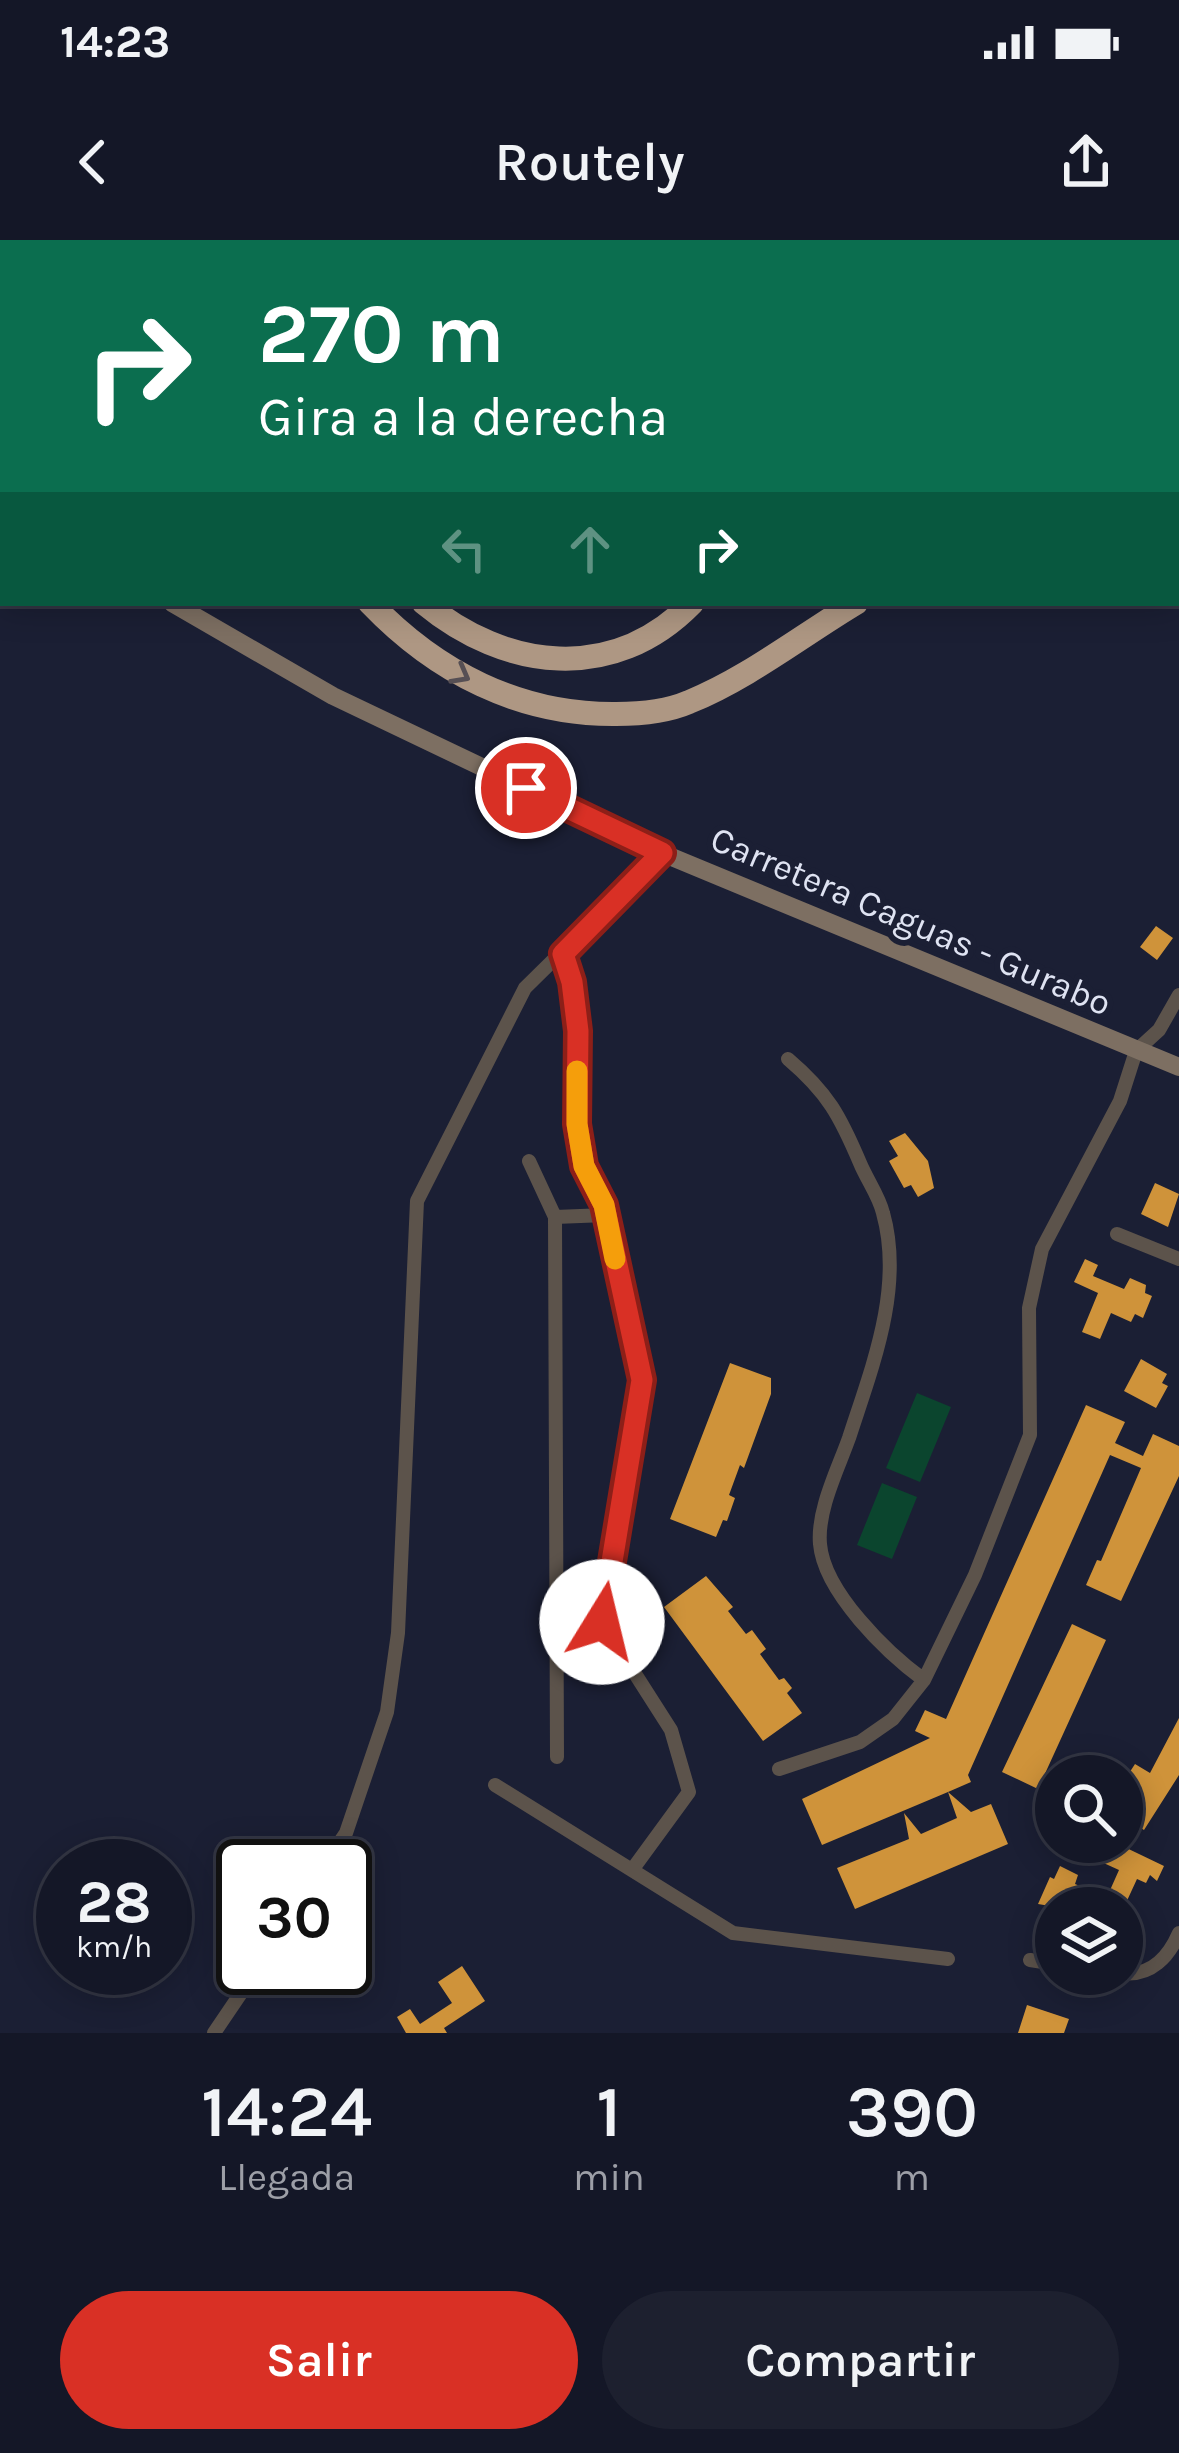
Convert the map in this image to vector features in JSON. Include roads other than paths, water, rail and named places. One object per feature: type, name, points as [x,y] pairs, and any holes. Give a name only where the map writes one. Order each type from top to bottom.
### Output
[{"type":"highway","points":[[373,606],[421,650],[473,682],[525,703],[591,714],[653,712],[686,704],[851,606]]},
{"type":"highway","points":[[429,606],[485,643],[530,658],[559,659],[635,644],[662,630],[689,606]]},
{"type":"main road","name":"Carretera Caguas - Gurabo","points":[[177,606],[333,696],[662,853],[1179,1066]]},
{"type":"street","points":[[341,1839],[388,1712],[398,1633],[417,1202],[526,988],[662,853]]},
{"type":"street","points":[[563,954],[578,1031],[577,1124],[584,1166],[606,1216],[642,1380],[602,1622],[671,1730],[689,1792],[632,1870]]},
{"type":"street","points":[[779,1769],[860,1742],[892,1719],[924,1680],[975,1575],[1030,1436],[1028,1309],[1042,1249],[1120,1101],[1136,1051],[1159,1030],[1179,995]]},
{"type":"street","points":[[788,1059],[818,1085],[842,1119],[881,1206],[889,1247],[886,1307],[875,1356],[822,1519],[820,1548],[832,1577],[864,1625],[900,1663],[924,1680]]},
{"type":"street","points":[[530,1161],[556,1217],[557,1757]]},
{"type":"street","points":[[556,1217],[606,1216]]},
{"type":"street","points":[[1117,1234],[1179,1259]]},
{"type":"street","points":[[495,1785],[733,1933],[948,1959]]},
{"type":"street","points":[[1143,1970],[1168,1958],[1179,1933]]},
{"type":"street","points":[[1030,1960],[1035,1961]]},
{"type":"street","points":[[214,2033],[240,1995]]}]
